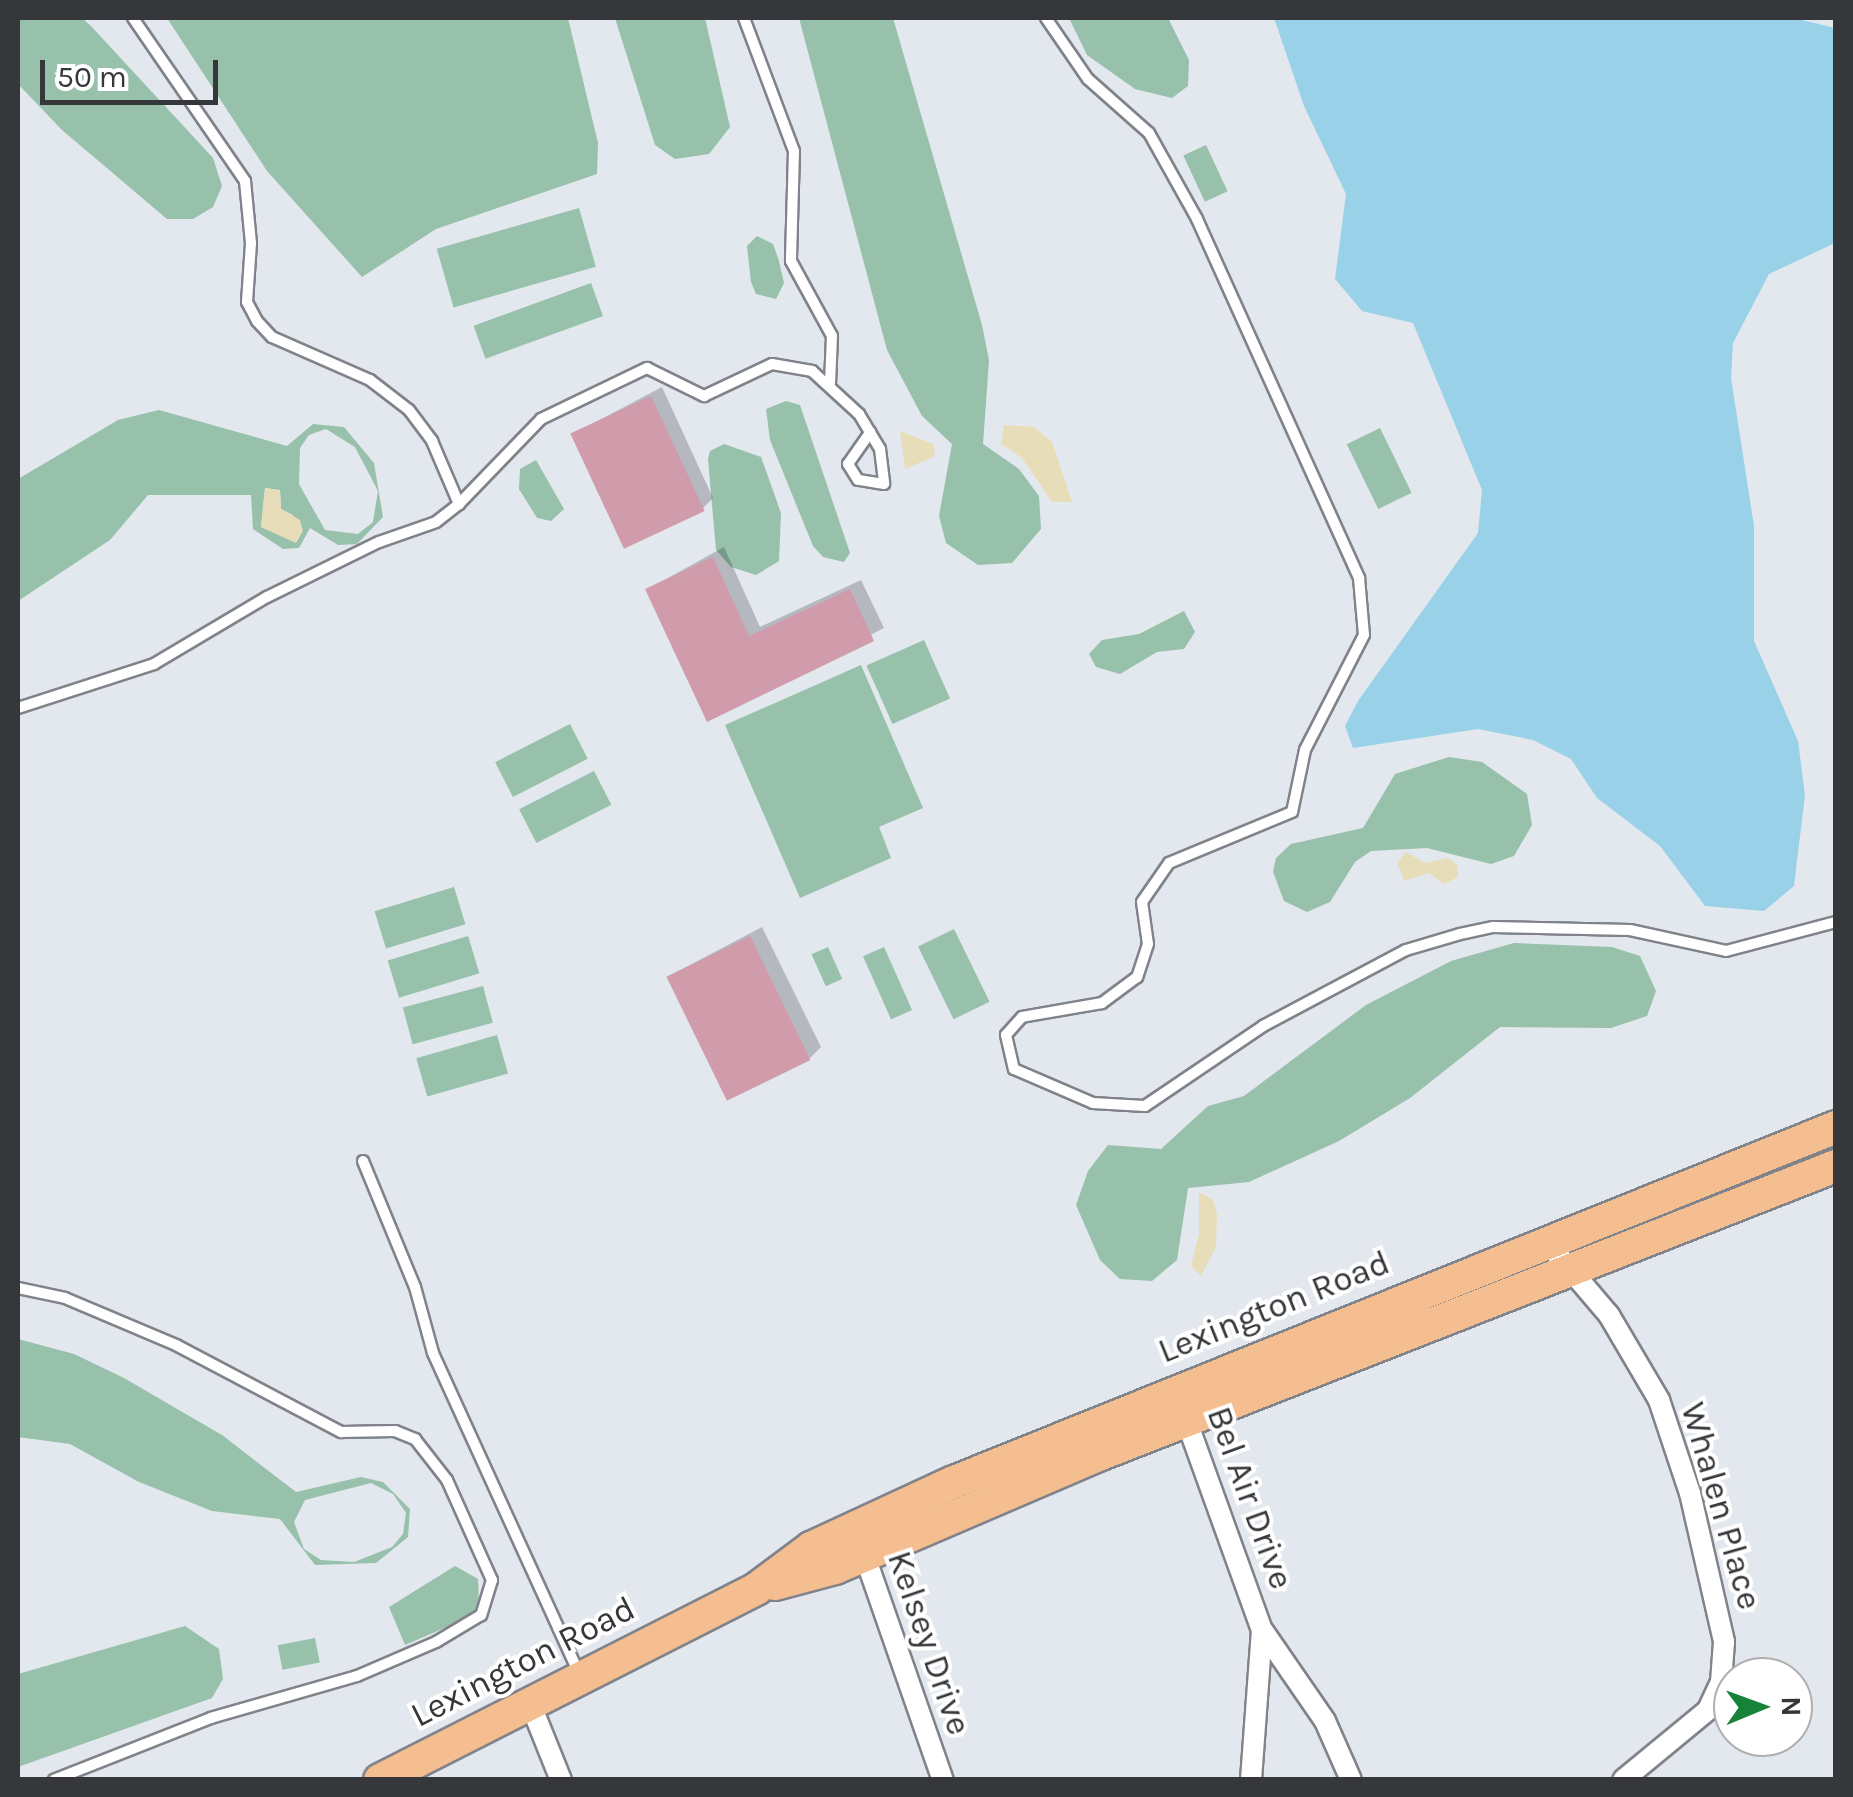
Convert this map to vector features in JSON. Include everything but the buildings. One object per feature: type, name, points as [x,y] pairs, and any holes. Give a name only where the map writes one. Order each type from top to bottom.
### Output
[{"type":"main road","name":"Lexington Road","points":[[859,1541],[1176,1389],[1836,1127]]},
{"type":"main road","name":"Lexington Road","points":[[380,1780],[756,1589],[811,1548],[859,1541],[1186,1420],[1836,1166]]},
{"type":"street","name":"Whalen Place","points":[[1546,1241],[1608,1315],[1659,1400],[1690,1493],[1724,1642],[1721,1682],[1708,1710],[1623,1780]]},
{"type":"street","name":"Bel Air Drive","points":[[1176,1389],[1262,1630],[1325,1722],[1350,1780]]},
{"type":"street","name":"Kelsey Drive","points":[[859,1541],[943,1780]]},
{"type":"street","name":"Bel Air Drive","points":[[1251,1780],[1262,1630]]},
{"type":"street","points":[[530,1703],[561,1780]]},
{"type":"lane","points":[[133,18],[234,157],[245,181],[251,208],[247,302],[257,321],[272,337],[370,380],[409,410],[432,441],[459,504]]},
{"type":"lane","points":[[744,18],[794,151],[791,261],[832,336],[830,383]]},
{"type":"lane","points":[[1046,18],[1088,79],[1150,134],[1197,219],[1359,578],[1364,634],[1305,750],[1292,812],[1169,862],[1142,902],[1148,944],[1137,977],[1102,1003],[1022,1016],[1006,1034],[1014,1069],[1093,1103],[1145,1106],[1263,1026],[1406,950],[1460,934],[1493,927],[1630,930],[1726,951],[1836,922]]},
{"type":"lane","points":[[18,708],[154,664],[267,597],[379,542],[436,522],[459,504],[541,419],[637,371],[647,368],[704,396],[772,364],[812,371],[830,383],[870,432],[880,449],[884,484],[858,480],[848,464],[870,432]]},
{"type":"lane","points":[[362,1161],[415,1287],[433,1354],[581,1677]]},
{"type":"lane","points":[[18,1288],[65,1298],[176,1345],[341,1432],[395,1431],[415,1439],[447,1480],[492,1580],[481,1615],[436,1642],[357,1676],[211,1718],[54,1780]]},
{"type":"green space","points":[[18,18],[82,18],[91,26],[213,158],[222,186],[213,207],[193,219],[167,219],[62,130],[18,84]]},
{"type":"green space","points":[[167,18],[568,18],[598,143],[597,174],[436,229],[362,277],[267,171]]},
{"type":"green space","points":[[615,18],[705,18],[730,127],[709,154],[675,159],[655,145]]},
{"type":"green space","points":[[799,18],[893,18],[982,325],[989,360],[983,444],[1019,469],[1039,496],[1041,529],[1012,563],[978,565],[946,543],[939,516],[952,444],[922,416],[887,350]]},
{"type":"green space","points":[[1069,18],[1168,18],[1189,60],[1188,86],[1172,98],[1135,89],[1087,55]]},
{"type":"green space","points":[[1206,145],[1228,191],[1205,202],[1183,156]]},
{"type":"green space","points":[[579,208],[596,267],[454,307],[437,249]]},
{"type":"green space","points":[[757,236],[773,244],[779,261],[784,283],[776,299],[756,294],[751,282],[747,246]]},
{"type":"green space","points":[[591,283],[603,316],[486,359],[474,326]]},
{"type":"green space","points":[[786,401],[800,405],[850,553],[844,562],[823,557],[813,546],[770,440],[766,409]]},
{"type":"green space","points":[[159,410],[287,446],[313,424],[344,427],[374,463],[383,517],[357,544],[338,545],[310,528],[299,548],[283,549],[253,529],[251,495],[148,495],[110,540],[18,601],[18,479],[118,420]],"holes":[[[326,429],[355,447],[378,491],[373,522],[358,534],[325,530],[299,484],[300,448],[309,435]],[[265,488],[280,490],[281,509],[293,515],[283,536],[261,527]]]},
{"type":"green space","points":[[1380,428],[1412,493],[1378,509],[1347,444]]},
{"type":"green space","points":[[724,444],[761,457],[781,513],[779,561],[756,575],[731,567],[716,550],[708,459],[710,451]]},
{"type":"green space","points":[[536,460],[564,509],[551,521],[537,518],[519,489],[520,469]]},
{"type":"green space","points":[[1184,611],[1195,632],[1184,649],[1157,652],[1120,674],[1096,667],[1089,654],[1102,640],[1139,634]]},
{"type":"green space","points":[[924,640],[950,698],[892,724],[866,666]]},
{"type":"green space","points":[[861,665],[923,808],[879,827],[891,858],[800,898],[725,725]]},
{"type":"green space","points":[[570,724],[588,759],[513,797],[495,762]]},
{"type":"green space","points":[[1449,757],[1482,762],[1527,794],[1532,825],[1514,856],[1491,864],[1427,848],[1371,851],[1355,862],[1330,902],[1307,912],[1284,901],[1273,872],[1276,858],[1291,844],[1363,828],[1395,774]]},
{"type":"green space","points":[[594,771],[611,805],[536,843],[519,809]]},
{"type":"green space","points":[[454,887],[465,924],[386,949],[375,911]]},
{"type":"green space","points":[[954,929],[990,1002],[954,1019],[918,947]]},
{"type":"green space","points":[[468,936],[479,973],[399,998],[388,961]]},
{"type":"green space","points":[[1514,943],[1612,947],[1640,956],[1656,991],[1647,1016],[1611,1028],[1500,1027],[1410,1098],[1339,1141],[1249,1182],[1188,1188],[1177,1260],[1152,1281],[1120,1279],[1100,1260],[1076,1205],[1088,1171],[1108,1145],[1161,1149],[1208,1106],[1244,1096],[1366,1005],[1451,961]]},
{"type":"green space","points":[[828,947],[842,979],[826,986],[812,954]]},
{"type":"green space","points":[[884,947],[912,1010],[891,1019],[863,956]]},
{"type":"green space","points":[[483,986],[493,1023],[413,1044],[403,1007]]},
{"type":"green space","points":[[497,1035],[508,1073],[427,1097],[416,1058]]},
{"type":"green space","points":[[18,1339],[74,1354],[124,1378],[222,1435],[296,1492],[361,1477],[383,1482],[410,1509],[408,1537],[376,1563],[315,1565],[280,1519],[212,1511],[139,1482],[70,1444],[18,1437]],"holes":[[[371,1483],[393,1494],[406,1513],[403,1534],[392,1547],[354,1562],[321,1560],[304,1549],[294,1522],[305,1500]]]},
{"type":"green space","points":[[455,1566],[478,1579],[479,1605],[470,1617],[405,1645],[389,1607]]},
{"type":"green space","points":[[185,1626],[219,1649],[223,1679],[212,1698],[18,1767],[18,1674]]},
{"type":"green space","points":[[315,1638],[320,1663],[282,1670],[278,1645]]},
{"type":"sand","points":[[1004,425],[1034,427],[1052,442],[1072,502],[1052,502],[1022,458],[1001,444]]},
{"type":"sand","points":[[900,431],[933,444],[935,456],[905,469]]},
{"type":"sand","points":[[265,488],[280,490],[281,509],[300,520],[303,531],[296,543],[261,527]]},
{"type":"sand","points":[[1406,852],[1424,863],[1449,858],[1458,866],[1458,877],[1444,884],[1429,873],[1404,881],[1397,863]]},
{"type":"sand","points":[[1199,1192],[1213,1200],[1217,1215],[1216,1247],[1201,1276],[1191,1266],[1199,1234]]},
{"type":"water","points":[[1274,18],[1794,18],[1835,28],[1835,243],[1769,274],[1733,343],[1731,378],[1754,526],[1754,641],[1798,741],[1805,795],[1794,886],[1764,911],[1705,906],[1660,846],[1597,798],[1571,759],[1533,740],[1478,729],[1353,748],[1345,726],[1358,701],[1478,533],[1482,490],[1413,323],[1362,311],[1335,279],[1346,194],[1304,106]]}]
